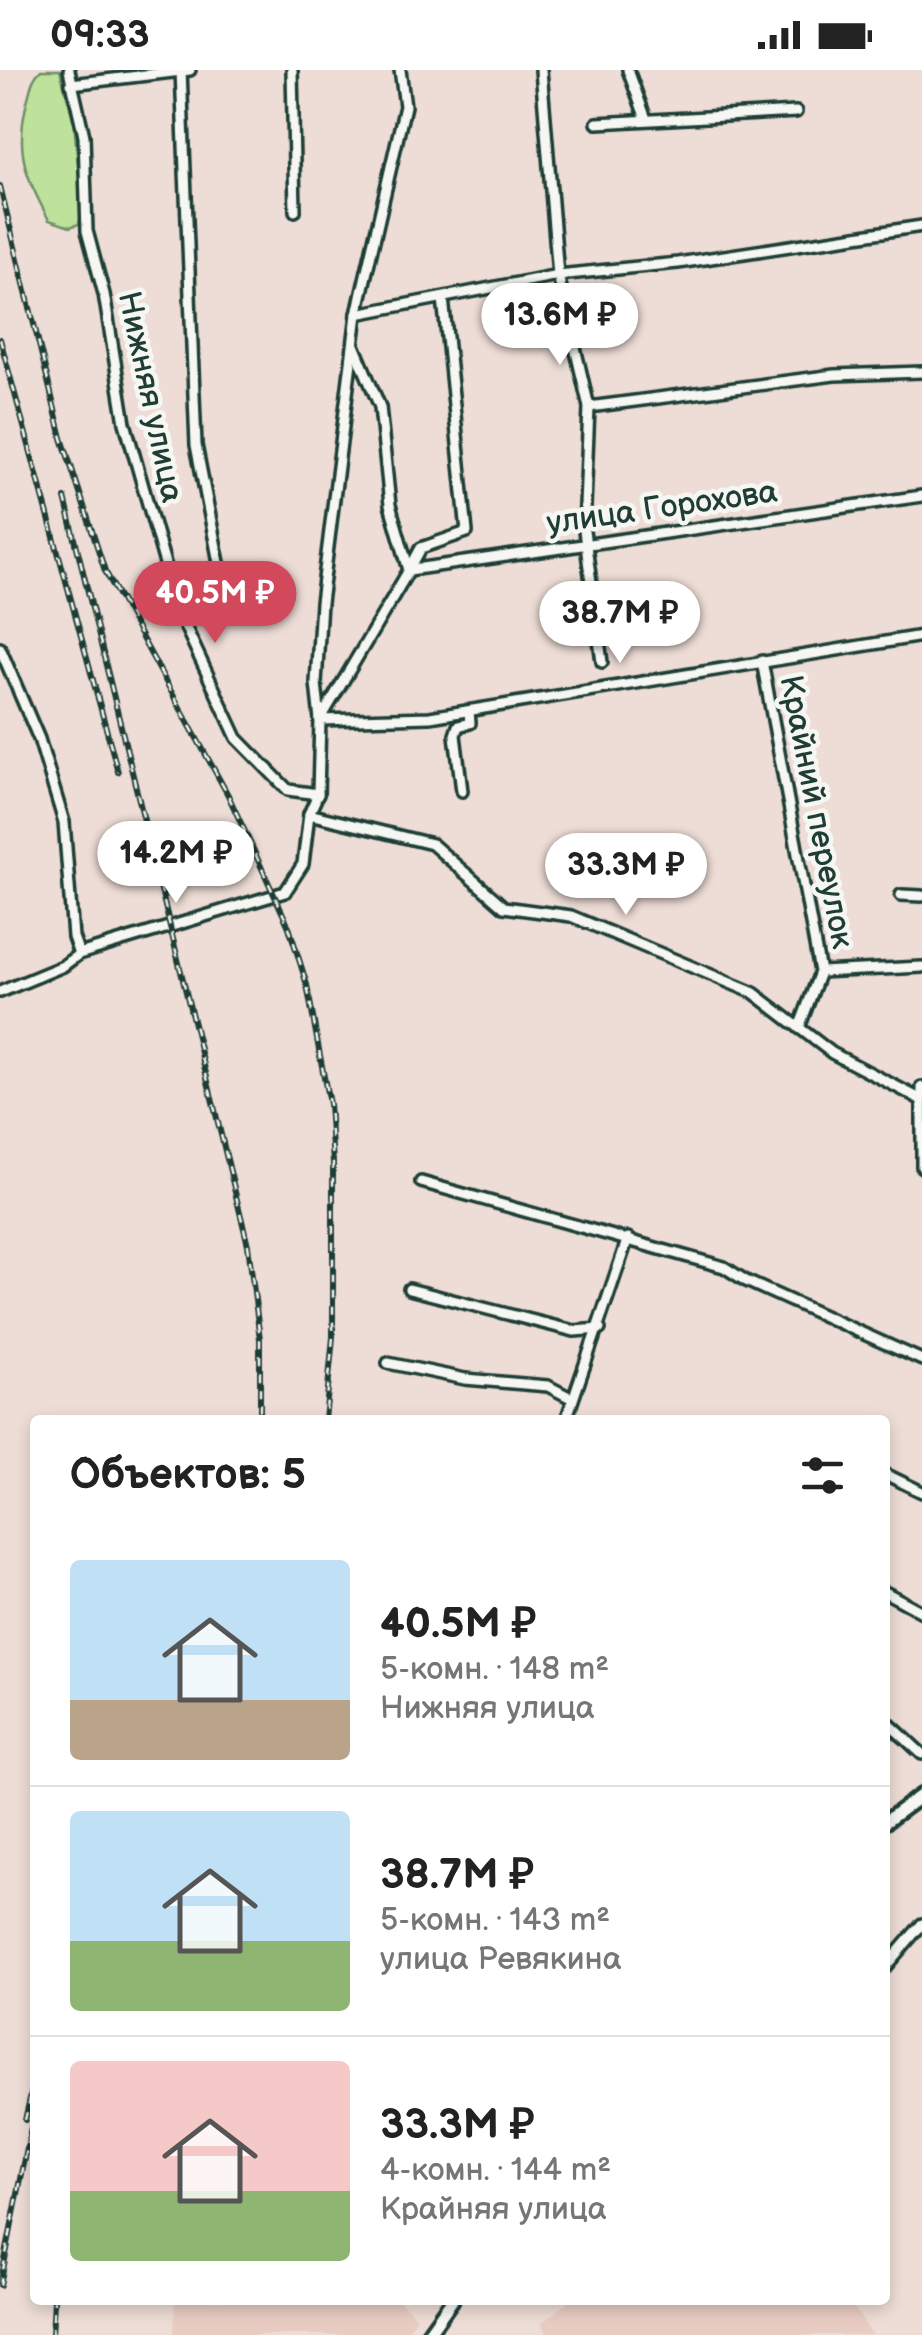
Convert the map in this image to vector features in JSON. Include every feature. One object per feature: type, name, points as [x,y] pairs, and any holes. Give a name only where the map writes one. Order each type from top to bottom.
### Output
[{"type":"main road","points":[[890,1818],[922,1795]]},
{"type":"main road","points":[[426,2335],[448,2305]]},
{"type":"street","name":"Нижняя улица","points":[[69,70],[84,136],[87,231],[104,294],[126,424],[179,613],[237,738],[288,790],[318,794]]},
{"type":"street","points":[[181,70],[196,445],[226,594]]},
{"type":"street","points":[[71,84],[190,70]]},
{"type":"street","points":[[292,70],[295,211]]},
{"type":"street","points":[[0,992],[63,966],[79,954],[285,892],[303,864],[309,814],[318,794],[320,720],[316,682],[321,603],[356,314],[405,106],[400,70]]},
{"type":"street","points":[[541,70],[558,276],[589,407],[586,544],[602,662]]},
{"type":"street","points":[[628,70],[646,120]]},
{"type":"street","points":[[597,123],[796,112]]},
{"type":"street","points":[[356,314],[558,276],[678,263],[922,226]]},
{"type":"street","points":[[320,720],[421,548],[467,532],[443,298]]},
{"type":"street","points":[[353,343],[380,407],[390,505],[409,570]]},
{"type":"street","points":[[589,407],[834,375],[922,372]]},
{"type":"street","name":"улица Горохова","points":[[409,570],[922,496]]},
{"type":"street","points":[[320,720],[430,717],[922,636]]},
{"type":"street","points":[[0,648],[39,739],[64,822],[73,937],[79,954]]},
{"type":"street","name":"Крайний переулок","points":[[762,662],[820,972],[799,1028]]},
{"type":"street","points":[[462,791],[454,735],[458,726],[470,723],[469,711]]},
{"type":"street","points":[[309,814],[432,844],[504,907],[571,916],[754,993],[832,1053],[920,1098]]},
{"type":"street","points":[[901,895],[922,896]]},
{"type":"street","points":[[820,972],[922,966]]},
{"type":"street","points":[[922,1087],[922,1167]]},
{"type":"street","points":[[421,1182],[724,1267],[746,1281],[922,1360]]},
{"type":"street","points":[[567,1415],[628,1238]]},
{"type":"street","points":[[409,1289],[574,1331],[600,1328]]},
{"type":"street","points":[[388,1363],[465,1379],[548,1386],[571,1398]]},
{"type":"street","points":[[890,1476],[922,1492]]},
{"type":"street","points":[[890,1595],[922,1612]]},
{"type":"street","points":[[890,1725],[922,1754]]},
{"type":"street","points":[[890,1961],[922,1924]]},
{"type":"shaded area","points":[[175,2305],[404,2305],[417,2317],[405,2335],[174,2335]]},
{"type":"shaded area","points":[[564,2305],[852,2305],[872,2335],[548,2335],[541,2323]]},
{"type":"green space","points":[[41,70],[60,70],[74,122],[82,211],[79,224],[70,227],[49,220],[24,162],[24,116],[32,83]]},
{"type":"railway","points":[[0,186],[62,438],[105,571],[228,795],[289,927],[307,985],[329,1104],[333,1163],[333,1337],[325,1415]]},
{"type":"railway","points":[[0,339],[118,772]]},
{"type":"railway","points":[[65,498],[248,1245],[260,1339],[260,1415]]},
{"type":"railway","points":[[25,2120],[30,2098]]},
{"type":"railway","points":[[0,2285],[30,2133]]},
{"type":"railway","points":[[52,2335],[54,2305]]}]
